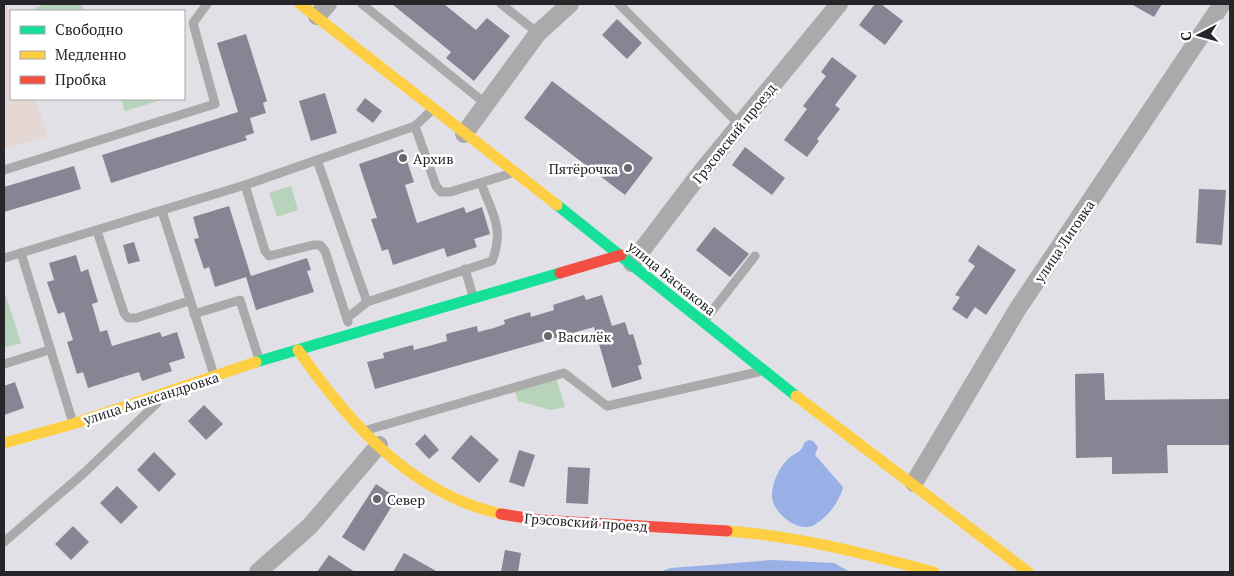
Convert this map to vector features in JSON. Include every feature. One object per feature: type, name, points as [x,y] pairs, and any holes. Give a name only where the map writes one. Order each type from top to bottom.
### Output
[{"type":"street","name":"улица Баскакова","points":[[300,4],[322,10],[433,109],[464,134],[627,259],[764,371],[914,483],[1028,572]]},
{"type":"street","points":[[464,134],[538,33],[570,4]]},
{"type":"street","name":"Грэсовский проезд","points":[[627,259],[740,126],[839,4]]},
{"type":"street","name":"улица Лиговка","points":[[914,483],[1016,310],[1222,4]]},
{"type":"street","name":"улица Александровка","points":[[4,443],[73,424],[260,361],[474,298],[627,259]]},
{"type":"street","name":"Грэсовский проезд","points":[[298,350],[326,392],[379,445],[440,493],[470,506],[507,516],[768,534],[852,550],[934,572]]},
{"type":"street","points":[[258,572],[310,526],[379,445]]},
{"type":"lane","points":[[4,170],[215,104],[193,23],[207,4]]},
{"type":"lane","points":[[362,4],[486,104]]},
{"type":"lane","points":[[501,4],[538,33]]},
{"type":"lane","points":[[619,4],[740,126]]},
{"type":"lane","points":[[4,258],[245,185],[415,126],[433,109]]},
{"type":"lane","points":[[415,126],[436,186],[441,192],[450,192],[514,173]]},
{"type":"lane","points":[[317,160],[367,302]]},
{"type":"lane","points":[[347,318],[367,302],[492,261],[498,245],[498,228],[481,183]]},
{"type":"lane","points":[[245,185],[265,251],[269,256],[320,245],[325,251],[352,334]]},
{"type":"lane","points":[[162,211],[214,378]]},
{"type":"lane","points":[[97,231],[124,313],[128,318],[136,318],[189,301]]},
{"type":"lane","points":[[21,253],[73,424]]},
{"type":"lane","points":[[703,322],[756,256]]},
{"type":"lane","points":[[465,270],[474,298]]},
{"type":"lane","points":[[194,314],[240,300],[260,361]]},
{"type":"lane","points":[[4,364],[49,350]]},
{"type":"lane","points":[[364,431],[564,373],[606,406],[764,371]]},
{"type":"lane","points":[[4,542],[84,473],[168,393]]},
{"type":"shaded area","points":[[4,4],[7,4],[10,15],[10,100],[36,100],[47,136],[4,149]]},
{"type":"green space","points":[[44,4],[82,4],[85,10],[31,10]]},
{"type":"green space","points":[[121,100],[162,100],[125,111]]},
{"type":"green space","points":[[291,186],[298,210],[277,217],[269,193]]},
{"type":"green space","points":[[6,296],[21,343],[4,348],[4,297]]},
{"type":"green space","points":[[556,377],[565,407],[551,410],[518,401],[514,389]]},
{"type":"water","points":[[809,440],[813,441],[818,447],[815,455],[843,487],[839,498],[828,514],[814,525],[801,527],[787,520],[776,509],[772,491],[782,466]]},
{"type":"water","points":[[773,560],[834,563],[850,572],[659,572],[671,568]]},
{"type":"building","points":[[392,4],[444,4],[476,30],[487,18],[510,36],[474,81],[446,58],[451,52]]},
{"type":"building","points":[[875,4],[881,4],[903,21],[885,45],[859,25]]},
{"type":"building","points":[[1131,4],[1162,4],[1154,17]]},
{"type":"building","points":[[617,19],[642,43],[627,59],[602,35]]},
{"type":"building","points":[[246,34],[267,101],[263,103],[266,113],[250,118],[254,133],[245,136],[247,140],[111,183],[102,155],[238,112],[217,43]]},
{"type":"building","points":[[832,57],[857,76],[835,105],[840,109],[817,139],[819,141],[807,157],[784,140],[807,109],[803,106],[826,76],[821,72]]},
{"type":"building","points":[[552,81],[653,158],[625,195],[524,118]]},
{"type":"building","points":[[325,93],[337,133],[311,141],[299,101]]},
{"type":"building","points":[[365,98],[382,111],[373,123],[356,110]]},
{"type":"building","points":[[745,147],[785,178],[772,195],[732,165]]},
{"type":"building","points":[[403,149],[414,182],[405,185],[417,223],[464,207],[466,213],[482,207],[490,234],[474,239],[477,247],[447,257],[444,248],[393,265],[388,249],[382,251],[371,219],[377,218],[359,164]]},
{"type":"building","points":[[74,166],[81,189],[4,212],[4,187]]},
{"type":"building","points":[[1199,189],[1226,190],[1222,245],[1196,243]]},
{"type":"building","points":[[229,206],[251,276],[307,258],[311,270],[307,271],[314,292],[256,310],[246,277],[215,287],[209,267],[204,269],[194,239],[199,238],[193,217]]},
{"type":"building","points":[[714,227],[749,254],[730,277],[696,250]]},
{"type":"building","points":[[134,242],[140,261],[128,264],[123,245]]},
{"type":"building","points":[[978,245],[1016,270],[986,315],[975,307],[967,319],[952,309],[960,297],[955,295],[975,266],[968,261]]},
{"type":"building","points":[[76,255],[81,272],[88,269],[98,302],[92,304],[100,332],[107,330],[112,346],[160,332],[162,337],[177,332],[185,358],[169,363],[172,371],[142,381],[139,372],[88,388],[83,372],[77,374],[67,342],[73,340],[64,312],[58,314],[47,282],[54,280],[49,263]]},
{"type":"building","points":[[584,295],[586,300],[602,295],[612,326],[625,322],[629,335],[633,334],[642,364],[638,366],[642,379],[612,388],[594,327],[375,389],[367,362],[384,358],[383,353],[413,345],[414,350],[447,341],[446,334],[477,326],[478,332],[494,328],[505,324],[504,320],[530,312],[531,317],[554,310],[553,305]]},
{"type":"building","points":[[1104,373],[1105,400],[1230,399],[1230,445],[1167,445],[1168,473],[1112,474],[1112,457],[1076,458],[1075,374]]},
{"type":"building","points":[[15,382],[24,408],[4,415],[4,386]]},
{"type":"building","points":[[204,405],[223,424],[206,440],[188,421]]},
{"type":"building","points":[[425,434],[439,450],[429,459],[415,444]]},
{"type":"building","points":[[471,435],[499,460],[479,483],[451,458]]},
{"type":"building","points":[[519,450],[535,455],[524,487],[509,482]]},
{"type":"building","points":[[154,452],[176,474],[159,492],[137,470]]},
{"type":"building","points":[[568,467],[590,468],[588,504],[566,503]]},
{"type":"building","points":[[376,484],[397,498],[364,551],[342,537]]},
{"type":"building","points":[[117,486],[138,507],[121,524],[100,503]]},
{"type":"building","points":[[73,526],[89,542],[71,560],[55,544]]},
{"type":"building","points":[[505,550],[521,553],[518,572],[501,572]]},
{"type":"building","points":[[404,553],[438,572],[393,572]]},
{"type":"building","points":[[329,555],[335,559],[355,572],[317,572]]},
{"type":"traffic: fast","points":[[557,205],[796,396]]},
{"type":"traffic: fast","points":[[256,362],[560,273]]},
{"type":"traffic: slow","points":[[300,4],[557,205]]},
{"type":"traffic: slow","points":[[298,350],[339,404],[385,452],[411,473],[438,490],[469,504],[501,514]]},
{"type":"traffic: slow","points":[[4,443],[73,424],[256,362]]},
{"type":"traffic: slow","points":[[796,396],[1028,572]]},
{"type":"traffic: slow","points":[[727,531],[806,541],[934,572]]},
{"type":"traffic: jam","points":[[560,273],[621,255]]},
{"type":"traffic: jam","points":[[501,514],[539,520],[727,531]]},
{"type":"place","name":"Архив","points":[[403,158]]},
{"type":"place","name":"Пятёрочка","points":[[628,168]]},
{"type":"place","name":"Василёк","points":[[548,336]]},
{"type":"place","name":"Север","points":[[377,499]]}]
